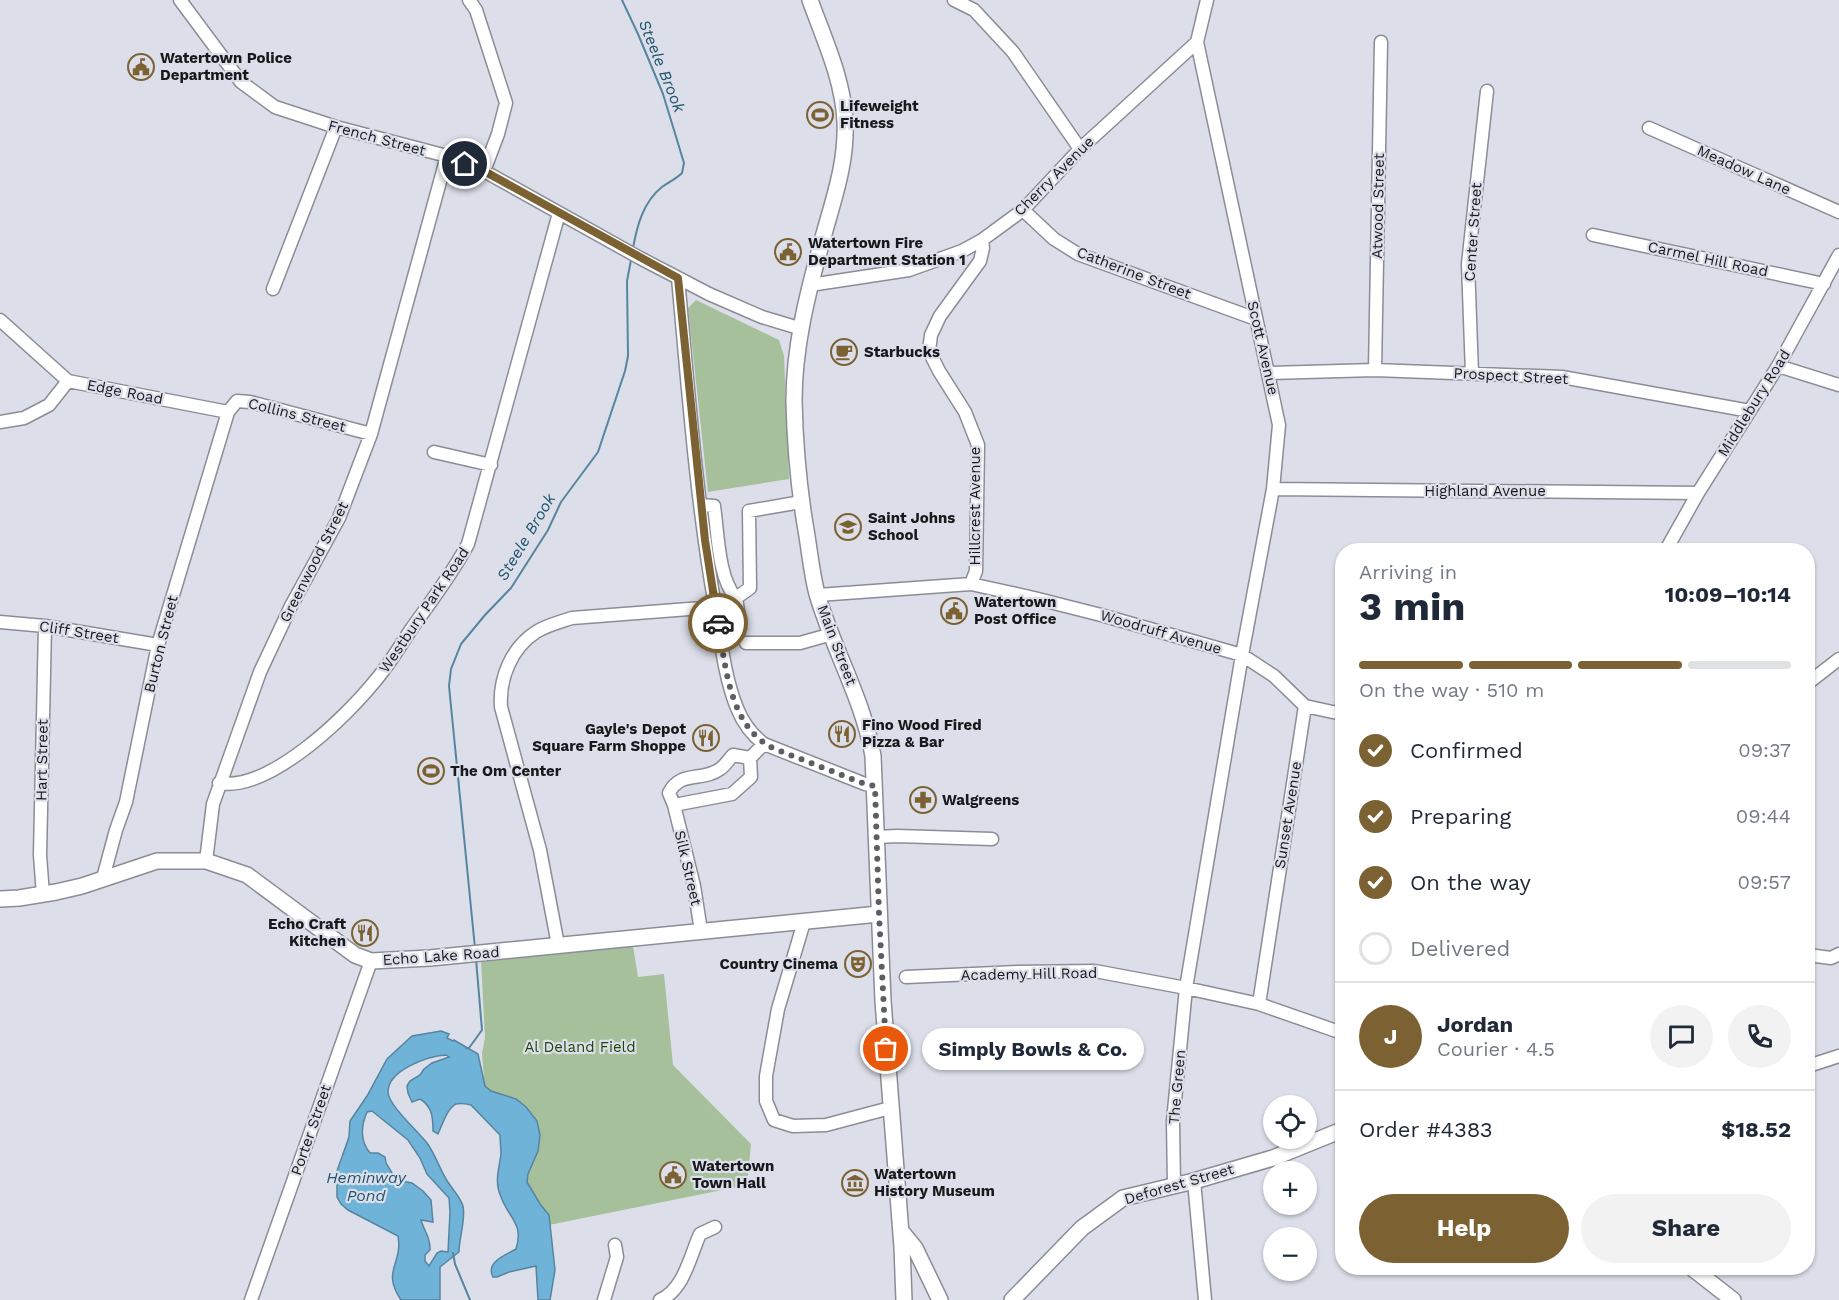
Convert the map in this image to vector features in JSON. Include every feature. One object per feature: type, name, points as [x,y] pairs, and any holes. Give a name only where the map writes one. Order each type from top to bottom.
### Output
[{"type":"main road","name":"Main Street","points":[[810,0],[836,74],[844,106],[845,149],[841,176],[810,285],[802,329],[794,399],[798,466],[801,502],[818,595],[859,702],[873,756],[890,1108],[901,1231],[904,1300]]},
{"type":"main road","name":"Echo Lake Road","points":[[0,899],[43,895],[82,886],[157,861],[206,861],[247,875],[355,955],[371,961],[474,954],[879,914]]},
{"type":"main road","name":"Deforest Street","points":[[1012,1300],[1082,1228],[1123,1198],[1194,1181],[1273,1158],[1335,1133]]},
{"type":"main road","points":[[901,1231],[915,1248],[940,1300]]},
{"type":"main road","points":[[1701,1275],[1733,1300]]},
{"type":"street","name":"French Street","points":[[180,0],[241,82],[275,107],[336,127],[447,156],[484,171],[678,278],[748,311],[802,329]]},
{"type":"street","points":[[469,0],[476,10],[506,103],[498,134],[484,171]]},
{"type":"street","points":[[954,0],[974,10],[1013,52],[1080,149]]},
{"type":"street","points":[[1197,42],[1207,0]]},
{"type":"street","name":"Cherry Avenue","points":[[810,285],[909,270],[962,251],[982,240],[1023,210],[1080,149],[1197,42]]},
{"type":"street","name":"Scott Avenue","points":[[1197,42],[1280,425],[1273,489],[1242,655]]},
{"type":"street","name":"Atwood Street","points":[[1375,370],[1381,42]]},
{"type":"street","name":"Center Street","points":[[1472,374],[1468,264],[1487,91]]},
{"type":"street","points":[[273,289],[336,127]]},
{"type":"street","name":"Meadow Lane","points":[[1649,129],[1839,212]]},
{"type":"street","name":"Greenwood Street","points":[[206,861],[213,804],[219,783],[260,672],[291,606],[339,518],[371,434],[447,156]]},
{"type":"street","name":"Catherine Street","points":[[1023,210],[1054,239],[1078,254],[1256,319]]},
{"type":"street","name":"Westbury Park Road","points":[[219,783],[230,785],[249,781],[290,761],[321,735],[377,679],[450,576],[468,544],[559,213]]},
{"type":"street","name":"Carmel Hill Road","points":[[1593,235],[1824,284]]},
{"type":"street","name":"Hillcrest Avenue","points":[[971,584],[976,571],[978,445],[965,412],[929,351],[931,335],[940,316],[980,261],[982,240]]},
{"type":"street","name":"Middlebury Road","points":[[1670,543],[1698,493],[1778,366],[1839,255]]},
{"type":"street","points":[[678,278],[708,564],[730,688],[738,710],[746,726],[764,744],[875,786]]},
{"type":"street","points":[[0,320],[68,381]]},
{"type":"street","points":[[1778,366],[1839,385]]},
{"type":"street","name":"Prospect Street","points":[[1269,373],[1375,370],[1562,376],[1750,411]]},
{"type":"street","name":"Edge Road","points":[[0,422],[24,418],[49,405],[68,381],[228,412]]},
{"type":"street","name":"Collins Street","points":[[228,412],[237,401],[250,402],[371,434]]},
{"type":"street","name":"Burton Street","points":[[103,878],[126,802],[158,645],[228,412]]},
{"type":"street","points":[[434,452],[491,465]]},
{"type":"street","name":"Highland Avenue","points":[[1273,489],[1698,493]]},
{"type":"street","points":[[736,598],[750,588],[749,511],[801,502]]},
{"type":"street","points":[[701,505],[714,506],[724,577],[728,589],[736,598],[738,611]]},
{"type":"street","name":"Woodruff Avenue","points":[[818,595],[971,584],[1101,615],[1242,655],[1186,988]]},
{"type":"street","points":[[558,945],[540,850],[501,707],[500,691],[507,666],[536,632],[572,618],[715,607]]},
{"type":"street","name":"Cliff Street","points":[[0,622],[45,626],[158,645]]},
{"type":"street","name":"Hart Street","points":[[43,895],[40,855],[45,626]]},
{"type":"street","points":[[746,643],[800,643],[832,634]]},
{"type":"street","points":[[1242,655],[1274,676],[1305,706],[1335,712]]},
{"type":"street","points":[[1815,678],[1839,659]]},
{"type":"street","name":"Sunset Avenue","points":[[1259,1004],[1305,706]]},
{"type":"street","points":[[674,805],[732,794],[751,777],[750,758],[764,744]]},
{"type":"street","name":"Silk Street","points":[[701,931],[694,886],[669,793],[672,785],[684,779],[718,771],[733,754],[750,758]]},
{"type":"street","points":[[877,837],[992,839]]},
{"type":"street","points":[[804,922],[778,1009],[766,1076],[766,1101],[774,1120],[793,1126],[826,1125],[890,1108]]},
{"type":"street","points":[[1815,956],[1831,958],[1839,954]]},
{"type":"street","name":"Porter Street","points":[[251,1300],[371,961]]},
{"type":"street","name":"Academy Hill Road","points":[[906,977],[1095,971],[1259,1004],[1335,1031]]},
{"type":"street","name":"The Green","points":[[1174,1186],[1174,1107],[1186,988]]},
{"type":"street","points":[[1815,1064],[1839,1056]]},
{"type":"street","points":[[1194,1181],[1205,1300]]},
{"type":"street","points":[[660,1300],[668,1297],[678,1287],[700,1234],[715,1227]]},
{"type":"street","points":[[604,1300],[618,1257],[615,1245]]},
{"type":"green space","points":[[696,300],[779,340],[784,356],[789,479],[708,492],[688,308]]},
{"type":"green space","name":"Al Deland Field","points":[[633,946],[638,977],[664,974],[673,1065],[751,1144],[747,1185],[534,1228],[516,1160],[485,1093],[481,961]]},
{"type":"water","name":"Heminway Pond","points":[[441,1031],[449,1034],[447,1038],[478,1054],[485,1086],[491,1091],[516,1099],[537,1121],[540,1135],[538,1151],[527,1182],[549,1215],[555,1270],[550,1300],[538,1300],[536,1266],[497,1277],[493,1277],[491,1272],[494,1263],[516,1249],[518,1240],[517,1227],[504,1204],[498,1186],[500,1135],[471,1105],[461,1104],[456,1104],[450,1109],[438,1134],[433,1131],[432,1117],[427,1105],[420,1099],[412,1102],[408,1093],[407,1086],[410,1081],[432,1063],[449,1057],[446,1055],[420,1061],[402,1071],[390,1084],[388,1092],[398,1111],[430,1147],[463,1206],[464,1217],[459,1252],[440,1267],[440,1300],[401,1300],[393,1281],[399,1246],[398,1236],[348,1210],[337,1197],[337,1171],[349,1137],[350,1121],[387,1059],[412,1036]],"holes":[[[372,1111],[408,1140],[427,1174],[449,1198],[448,1252],[437,1253],[429,1266],[425,1261],[425,1255],[430,1250],[429,1242],[421,1220],[433,1222],[431,1200],[412,1183],[395,1178],[385,1157],[378,1153],[370,1153],[364,1144],[362,1133],[367,1112]]]},
{"type":"waterway","name":"Steele Brook","points":[[622,0],[663,94],[684,163],[682,173],[662,187],[650,200],[639,223],[633,248]]},
{"type":"waterway","name":"Steele Brook","points":[[475,948],[449,686],[451,669],[461,644],[511,588],[548,530],[561,502],[598,452],[628,356],[627,281],[631,260]]},
{"type":"waterway","name":"Steele Brook","points":[[466,1048],[469,1048],[482,1030],[476,959]]},
{"type":"waterway","name":"Steele Brook","points":[[453,1253],[455,1264],[470,1300]]},
{"type":"way so far","points":[[718,623],[730,688],[746,726],[755,737],[775,749],[875,786],[886,1049]]},
{"type":"place","name":"Watertown Police Department","points":[[141,67]]},
{"type":"place","name":"Lifeweight Fitness","points":[[820,115]]},
{"type":"place","name":"Watertown Fire Department Station 1","points":[[788,252]]},
{"type":"place","name":"Starbucks","points":[[844,352]]},
{"type":"place","name":"Saint Johns School","points":[[848,527]]},
{"type":"place","name":"Watertown Post Office","points":[[954,611]]},
{"type":"place","name":"Fino Wood Fired Pizza & Bar","points":[[842,734]]},
{"type":"place","name":"Gayle's Depot Square Farm Shoppe","points":[[706,738]]},
{"type":"place","name":"The Om Center","points":[[431,771]]},
{"type":"place","name":"Walgreens","points":[[923,800]]},
{"type":"place","name":"Echo Craft Kitchen","points":[[365,933]]},
{"type":"place","name":"Country Cinema","points":[[858,964]]},
{"type":"place","name":"Simply Bowls & Co.","points":[[886,1049]]},
{"type":"place","name":"Watertown Town Hall","points":[[673,1175]]},
{"type":"place","name":"Watertown History Museum","points":[[855,1183]]},
{"type":"route","points":[[465,164],[484,171],[678,278],[705,540],[718,623]]}]
